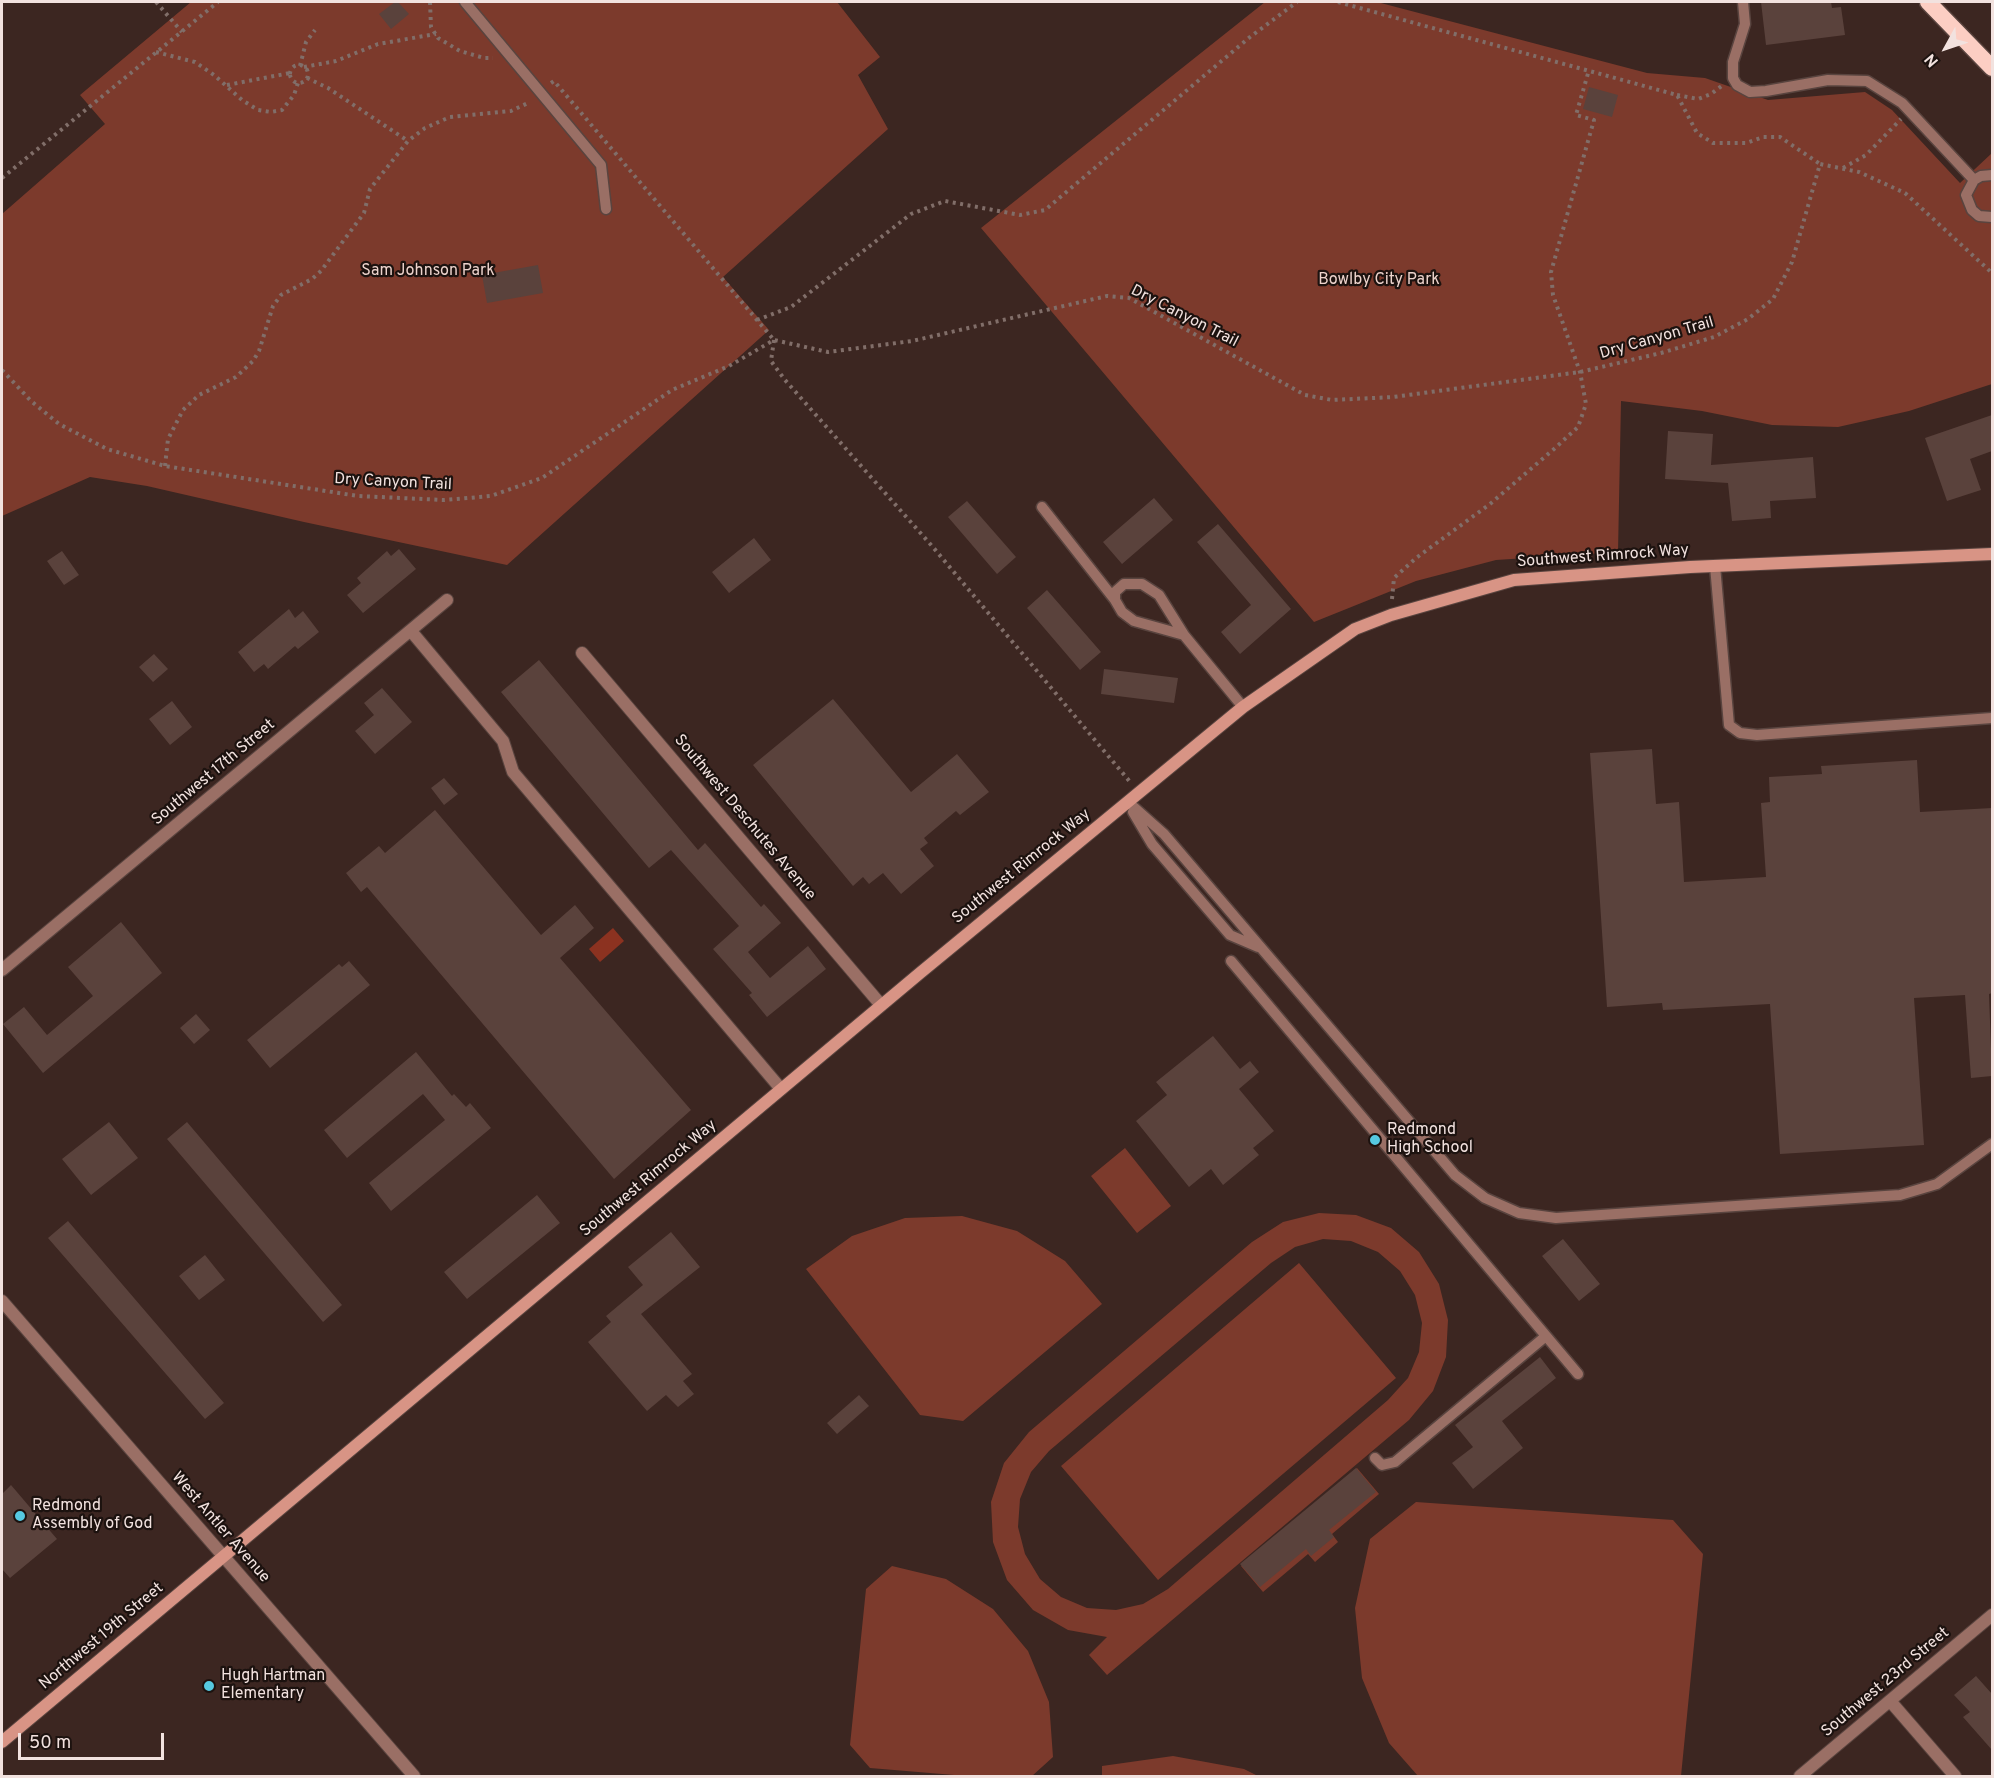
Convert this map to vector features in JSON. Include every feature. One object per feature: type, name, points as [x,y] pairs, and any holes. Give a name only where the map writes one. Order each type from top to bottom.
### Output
[{"type":"highway","points":[[1928,2],[1992,67]]},
{"type":"main road","name":"Southwest Rimrock Way","points":[[224,1558],[881,1005],[1243,707],[1355,629],[1391,615],[1514,580],[1715,566],[1992,554]]},
{"type":"main road","name":"Northwest 19th Street","points":[[2,1742],[224,1558]]},
{"type":"street","name":"Southwest 17th Street","points":[[2,970],[447,600]]},
{"type":"street","points":[[411,631],[503,741],[513,772],[781,1089]]},
{"type":"street","name":"Southwest Deschutes Avenue","points":[[582,653],[881,1005]]},
{"type":"street","name":"West Antler Avenue","points":[[2,1301],[414,1776]]},
{"type":"street","name":"Southwest 23rd Street","points":[[1800,1776],[1992,1615]]},
{"type":"street","points":[[1891,1702],[1955,1776]]},
{"type":"lane","points":[[465,2],[602,165],[606,209]]},
{"type":"lane","points":[[1743,2],[1745,24],[1733,62],[1732,78],[1737,85],[1750,92],[1828,80],[1868,81],[1902,103],[1974,180]]},
{"type":"lane","points":[[1992,175],[1981,176],[1974,180],[1969,186],[1967,203],[1979,216],[1992,217]]},
{"type":"lane","points":[[1042,507],[1122,612],[1134,621],[1184,635]]},
{"type":"lane","points":[[1715,566],[1730,725],[1740,733],[1757,735],[1992,718]]},
{"type":"lane","points":[[1115,600],[1115,592],[1124,584],[1142,584],[1159,596],[1184,635],[1243,707]]},
{"type":"lane","points":[[1128,802],[1164,834],[1455,1175],[1485,1198],[1519,1213],[1556,1218],[1900,1194],[1937,1184],[1992,1144]]},
{"type":"lane","points":[[1231,961],[1578,1374]]},
{"type":"lane","points":[[1375,1458],[1382,1465],[1395,1462],[1546,1336]]},
{"type":"path","points":[[156,2],[182,32]]},
{"type":"path","points":[[2,177],[218,2]]},
{"type":"path","points":[[430,2],[431,27],[436,34],[460,51],[484,58],[512,58]]},
{"type":"path","points":[[757,320],[791,307],[911,214],[945,201],[1020,215],[1045,210],[1250,37],[1297,2]]},
{"type":"path","points":[[1338,2],[1677,95],[1698,99],[1711,94],[1732,78]]},
{"type":"path","points":[[165,466],[168,439],[183,410],[199,395],[236,377],[253,361],[259,351],[273,306],[281,295],[312,279],[321,271],[364,213],[370,189],[408,141],[328,88],[307,78],[302,66],[306,42],[315,30]]},
{"type":"path","points":[[226,85],[290,73],[292,69],[302,66],[336,61],[378,44],[436,34]]},
{"type":"path","points":[[155,52],[195,62],[258,110],[271,112],[288,105],[298,83],[307,78]]},
{"type":"path","name":"Dry Canyon Trail","points":[[1391,615],[1394,578],[1416,558],[1490,504],[1578,427],[1586,404],[1580,372],[1553,295],[1551,272],[1594,120],[1576,115],[1589,70]]},
{"type":"path","points":[[290,73],[291,78],[298,83]]},
{"type":"path","points":[[1677,95],[1696,133],[1713,143],[1746,143],[1763,137],[1780,137],[1820,164],[1859,172],[1905,193],[1992,273]]},
{"type":"path","points":[[1843,169],[1866,155],[1888,130],[1910,111]]},
{"type":"path","name":"Dry Canyon Trail","points":[[2,370],[31,401],[59,424],[107,449],[165,466],[358,496],[444,500],[491,496],[542,478],[672,390],[729,366],[774,340],[828,352],[912,341],[1107,296],[1129,298],[1305,395],[1332,400],[1393,397],[1580,372],[1714,338],[1748,319],[1773,299],[1792,262],[1820,164]]},
{"type":"path","points":[[774,340],[771,361],[785,380],[932,546],[1140,792]]},
{"type":"green space","name":"Sam Johnson Park","points":[[191,2],[837,2],[880,57],[858,75],[888,129],[723,277],[769,330],[507,565],[147,486],[90,477],[2,516],[2,214],[105,124],[80,95]]},
{"type":"green space","name":"Bowlby City Park","points":[[1265,2],[1377,2],[1647,73],[1705,78],[1768,100],[1865,92],[1892,110],[1960,183],[1992,153],[1992,384],[1909,411],[1838,427],[1772,425],[1702,411],[1621,401],[1618,552],[1496,560],[1416,581],[1314,622],[981,228]]},
{"type":"green space","points":[[1125,1148],[1171,1206],[1137,1233],[1091,1176]]},
{"type":"green space","points":[[1319,1213],[1356,1215],[1391,1228],[1419,1252],[1439,1284],[1448,1320],[1446,1357],[1433,1391],[1409,1420],[1107,1675],[1089,1655],[1107,1637],[1068,1630],[1033,1610],[1007,1580],[993,1542],[991,1502],[1004,1463],[1029,1432],[1252,1242],[1283,1222]],"holes":[[[1323,1239],[1351,1241],[1378,1252],[1400,1271],[1415,1295],[1422,1323],[1419,1352],[1408,1378],[1388,1400],[1168,1589],[1143,1604],[1116,1610],[1087,1608],[1061,1597],[1040,1579],[1025,1554],[1018,1527],[1020,1499],[1031,1472],[1049,1451],[1271,1263],[1295,1247]]]},
{"type":"green space","points":[[962,1216],[1017,1231],[1065,1261],[1102,1304],[963,1421],[920,1415],[806,1269],[852,1236],[905,1218]]},
{"type":"green space","points":[[1299,1263],[1396,1378],[1158,1580],[1061,1466]]},
{"type":"green space","points":[[1357,1468],[1379,1494],[1332,1534],[1338,1542],[1315,1562],[1308,1554],[1263,1592],[1241,1566]]},
{"type":"green space","points":[[1416,1502],[1673,1520],[1703,1554],[1681,1776],[1418,1776],[1389,1743],[1362,1678],[1355,1608],[1370,1539]]},
{"type":"green space","points":[[892,1566],[946,1579],[993,1609],[1028,1651],[1049,1702],[1053,1757],[1032,1776],[966,1776],[870,1768],[850,1745],[866,1589]]},
{"type":"green space","points":[[1173,1756],[1244,1769],[1258,1776],[1102,1776],[1102,1766]]},
{"type":"shaded area","points":[[613,928],[624,941],[600,962],[589,949]]},
{"type":"building","points":[[398,2],[409,14],[391,29],[379,14]]},
{"type":"building","points":[[1761,2],[1831,2],[1832,8],[1841,7],[1845,35],[1766,45]]},
{"type":"building","points":[[1589,87],[1618,95],[1612,117],[1583,109]]},
{"type":"building","points":[[538,265],[543,293],[487,303],[482,275]]},
{"type":"building","points":[[1992,415],[1992,451],[1970,459],[1981,490],[1947,501],[1925,438]]},
{"type":"building","points":[[1668,431],[1713,434],[1711,465],[1813,457],[1816,498],[1770,501],[1771,518],[1732,521],[1728,483],[1665,479]]},
{"type":"building","points":[[1154,498],[1173,520],[1122,564],[1103,542]]},
{"type":"building","points":[[967,501],[1016,557],[997,574],[948,517]]},
{"type":"building","points":[[1218,524],[1291,609],[1240,654],[1221,632],[1251,605],[1197,542]]},
{"type":"building","points":[[754,538],[771,560],[729,593],[712,572]]},
{"type":"building","points":[[399,549],[416,569],[363,613],[347,595],[361,583],[357,578],[387,551],[391,556]]},
{"type":"building","points":[[62,551],[79,575],[64,585],[47,561]]},
{"type":"building","points":[[1047,590],[1101,652],[1080,670],[1027,608]]},
{"type":"building","points":[[289,609],[295,618],[303,611],[319,632],[298,649],[295,646],[268,669],[264,664],[254,672],[238,652]]},
{"type":"building","points":[[154,654],[168,669],[153,682],[139,667]]},
{"type":"building","points":[[539,660],[698,850],[705,843],[761,907],[764,904],[781,923],[748,952],[770,978],[808,946],[826,969],[767,1017],[749,995],[752,993],[713,949],[739,926],[671,850],[649,868],[501,692]]},
{"type":"building","points":[[1104,669],[1178,678],[1174,703],[1101,694]]},
{"type":"building","points":[[382,688],[412,722],[375,754],[355,731],[374,715],[364,703]]},
{"type":"building","points":[[833,699],[911,792],[957,754],[989,792],[960,815],[956,811],[924,838],[928,843],[920,849],[934,866],[901,894],[883,873],[869,884],[863,877],[853,886],[753,765]]},
{"type":"building","points":[[172,701],[192,727],[170,745],[149,719]]},
{"type":"building","points":[[1652,749],[1656,804],[1679,802],[1684,882],[1766,877],[1761,803],[1770,802],[1769,777],[1822,774],[1821,766],[1917,760],[1920,812],[1992,808],[1992,993],[1989,994],[1992,1076],[1971,1078],[1965,995],[1914,998],[1924,1145],[1780,1154],[1770,1004],[1663,1010],[1662,1003],[1607,1007],[1590,753]]},
{"type":"building","points":[[444,778],[458,794],[444,805],[431,788]]},
{"type":"building","points":[[435,810],[541,935],[575,905],[594,928],[560,958],[691,1110],[614,1179],[367,887],[361,892],[346,873],[379,846],[385,853]]},
{"type":"building","points":[[121,922],[162,973],[43,1073],[3,1024],[24,1007],[47,1035],[93,996],[68,967]]},
{"type":"building","points":[[349,961],[370,985],[270,1068],[247,1040],[339,964],[342,967]]},
{"type":"building","points":[[196,1014],[210,1030],[194,1044],[180,1028]]},
{"type":"building","points":[[1213,1036],[1240,1069],[1250,1061],[1259,1072],[1239,1089],[1274,1131],[1253,1148],[1259,1155],[1223,1185],[1211,1169],[1189,1187],[1136,1121],[1167,1095],[1156,1082]]},
{"type":"building","points":[[416,1052],[452,1096],[454,1094],[466,1107],[470,1103],[491,1128],[391,1211],[369,1183],[445,1120],[423,1094],[347,1158],[324,1130]]},
{"type":"building","points":[[109,1122],[138,1158],[91,1195],[62,1159]]},
{"type":"building","points":[[187,1122],[342,1305],[323,1322],[167,1139]]},
{"type":"building","points":[[537,1195],[560,1223],[467,1299],[444,1272]]},
{"type":"building","points":[[68,1221],[224,1403],[205,1419],[48,1238]]},
{"type":"building","points":[[671,1232],[700,1267],[641,1314],[692,1374],[683,1381],[694,1394],[678,1407],[666,1395],[647,1411],[588,1342],[611,1322],[606,1316],[643,1285],[628,1267]]},
{"type":"building","points":[[1563,1239],[1600,1284],[1579,1301],[1542,1256]]},
{"type":"building","points":[[205,1255],[225,1280],[199,1300],[179,1276]]},
{"type":"building","points":[[1540,1357],[1556,1378],[1502,1421],[1523,1448],[1473,1489],[1452,1463],[1473,1447],[1455,1425]]},
{"type":"building","points":[[859,1395],[869,1406],[837,1434],[827,1423]]},
{"type":"building","points":[[1356,1468],[1376,1492],[1329,1530],[1334,1537],[1311,1556],[1306,1549],[1260,1587],[1240,1564]]},
{"type":"building","name":"Redmond Assembly of God","points":[[11,1485],[57,1539],[10,1578],[2,1569],[2,1494]]},
{"type":"building","points":[[1976,1676],[1992,1694],[1992,1750],[1963,1717],[1970,1712],[1954,1695]]},
{"type":"place","name":"Redmond High School","points":[[1375,1140]]},
{"type":"place","name":"Redmond Assembly of God","points":[[20,1516]]},
{"type":"place","name":"Hugh Hartman Elementary","points":[[209,1686]]}]
